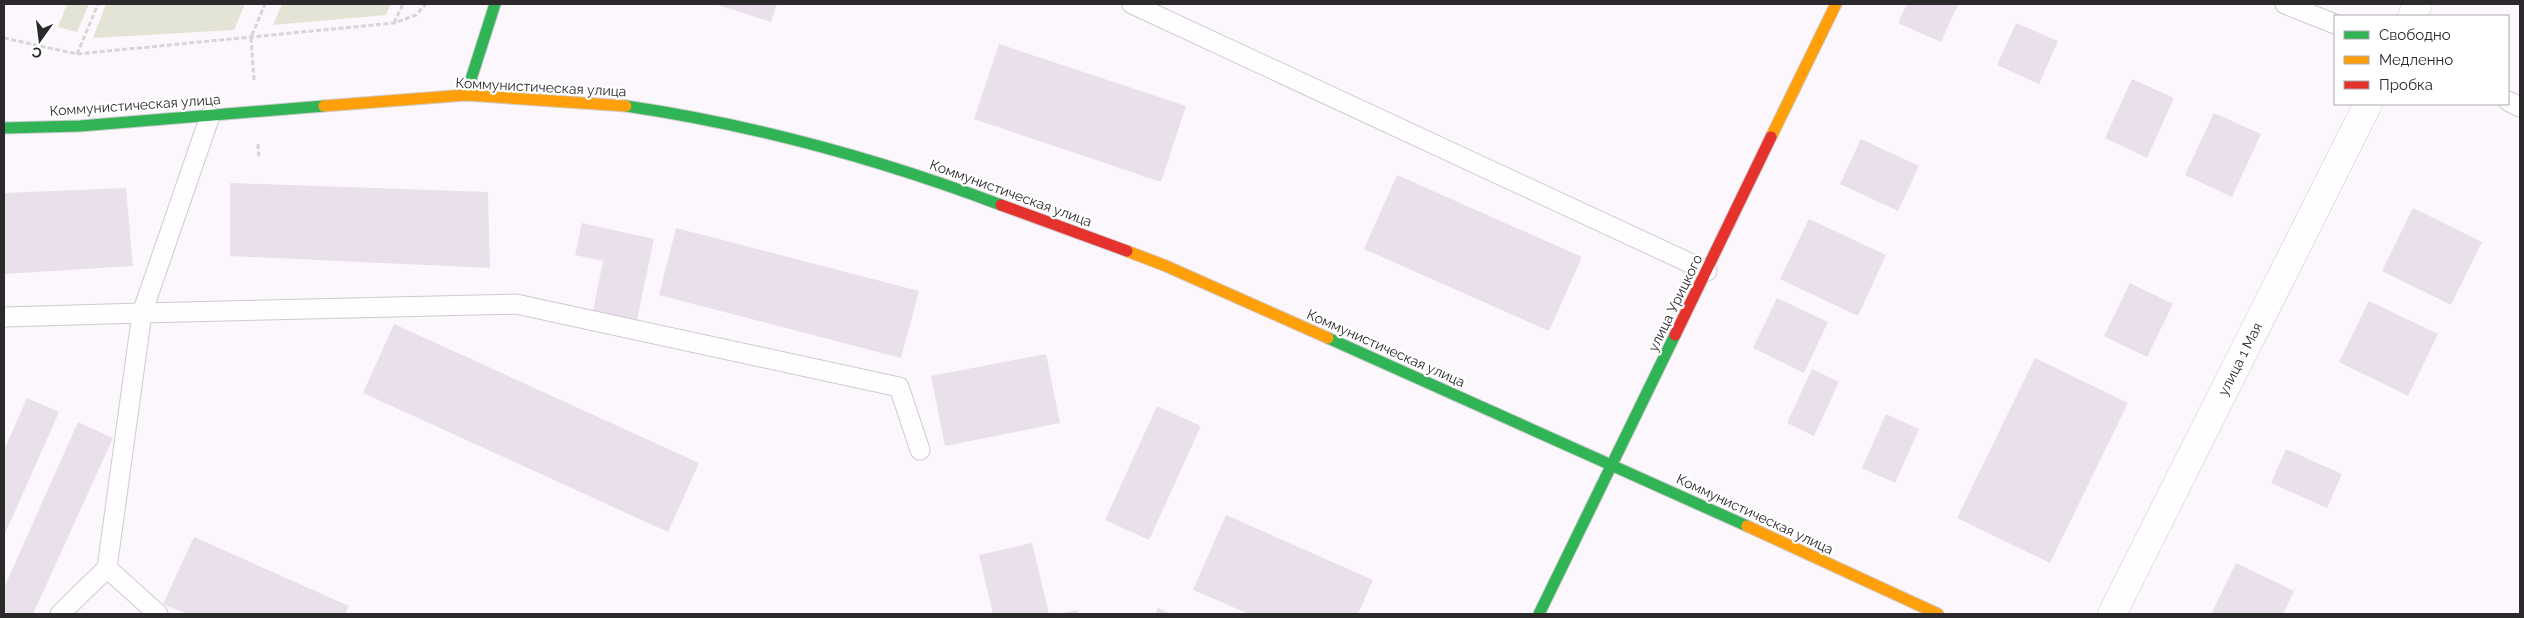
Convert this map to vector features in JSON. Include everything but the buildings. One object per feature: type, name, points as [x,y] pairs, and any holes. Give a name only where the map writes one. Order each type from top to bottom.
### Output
[{"type":"main road","points":[[466,95],[495,4]]},
{"type":"main road","name":"улица Урицкого","points":[[1539,614],[1836,4]]},
{"type":"main road","name":"Коммунистическая улица","points":[[4,128],[80,126],[466,95],[604,103],[678,114],[791,138],[924,176],[1166,266],[1613,465],[1938,614]]},
{"type":"street","name":"улица 1 Мая","points":[[2112,614],[2367,105]]},
{"type":"lane","points":[[1132,4],[1707,271]]},
{"type":"lane","points":[[2285,4],[2334,24]]},
{"type":"lane","points":[[60,614],[107,568],[142,313],[210,116]]},
{"type":"lane","points":[[4,317],[516,304],[899,386],[920,450]]},
{"type":"lane","points":[[107,568],[158,614]]},
{"type":"path","points":[[77,54],[98,4]]},
{"type":"path","points":[[251,36],[265,4]]},
{"type":"path","points":[[394,23],[402,4]]},
{"type":"path","points":[[4,38],[77,54],[394,23],[416,14],[426,4]]},
{"type":"shaded area","points":[[67,4],[89,4],[77,32],[58,27]]},
{"type":"shaded area","points":[[106,4],[245,4],[234,30],[93,38]]},
{"type":"shaded area","points":[[282,4],[391,4],[386,15],[273,25]]},
{"type":"traffic: fast","points":[[466,95],[495,4]]},
{"type":"traffic: fast","points":[[4,128],[80,126],[324,106]]},
{"type":"traffic: fast","points":[[626,106],[722,123],[816,145],[863,158],[1001,205]]},
{"type":"traffic: fast","points":[[1539,614],[1675,335]]},
{"type":"traffic: fast","points":[[1328,338],[1747,526]]},
{"type":"traffic: slow","points":[[1771,137],[1836,4]]},
{"type":"traffic: slow","points":[[324,106],[466,95],[626,106]]},
{"type":"traffic: slow","points":[[1127,251],[1166,266],[1328,338]]},
{"type":"traffic: slow","points":[[1747,526],[1938,614]]},
{"type":"traffic: jam","points":[[1675,335],[1771,137]]},
{"type":"traffic: jam","points":[[1001,205],[1127,251]]}]
